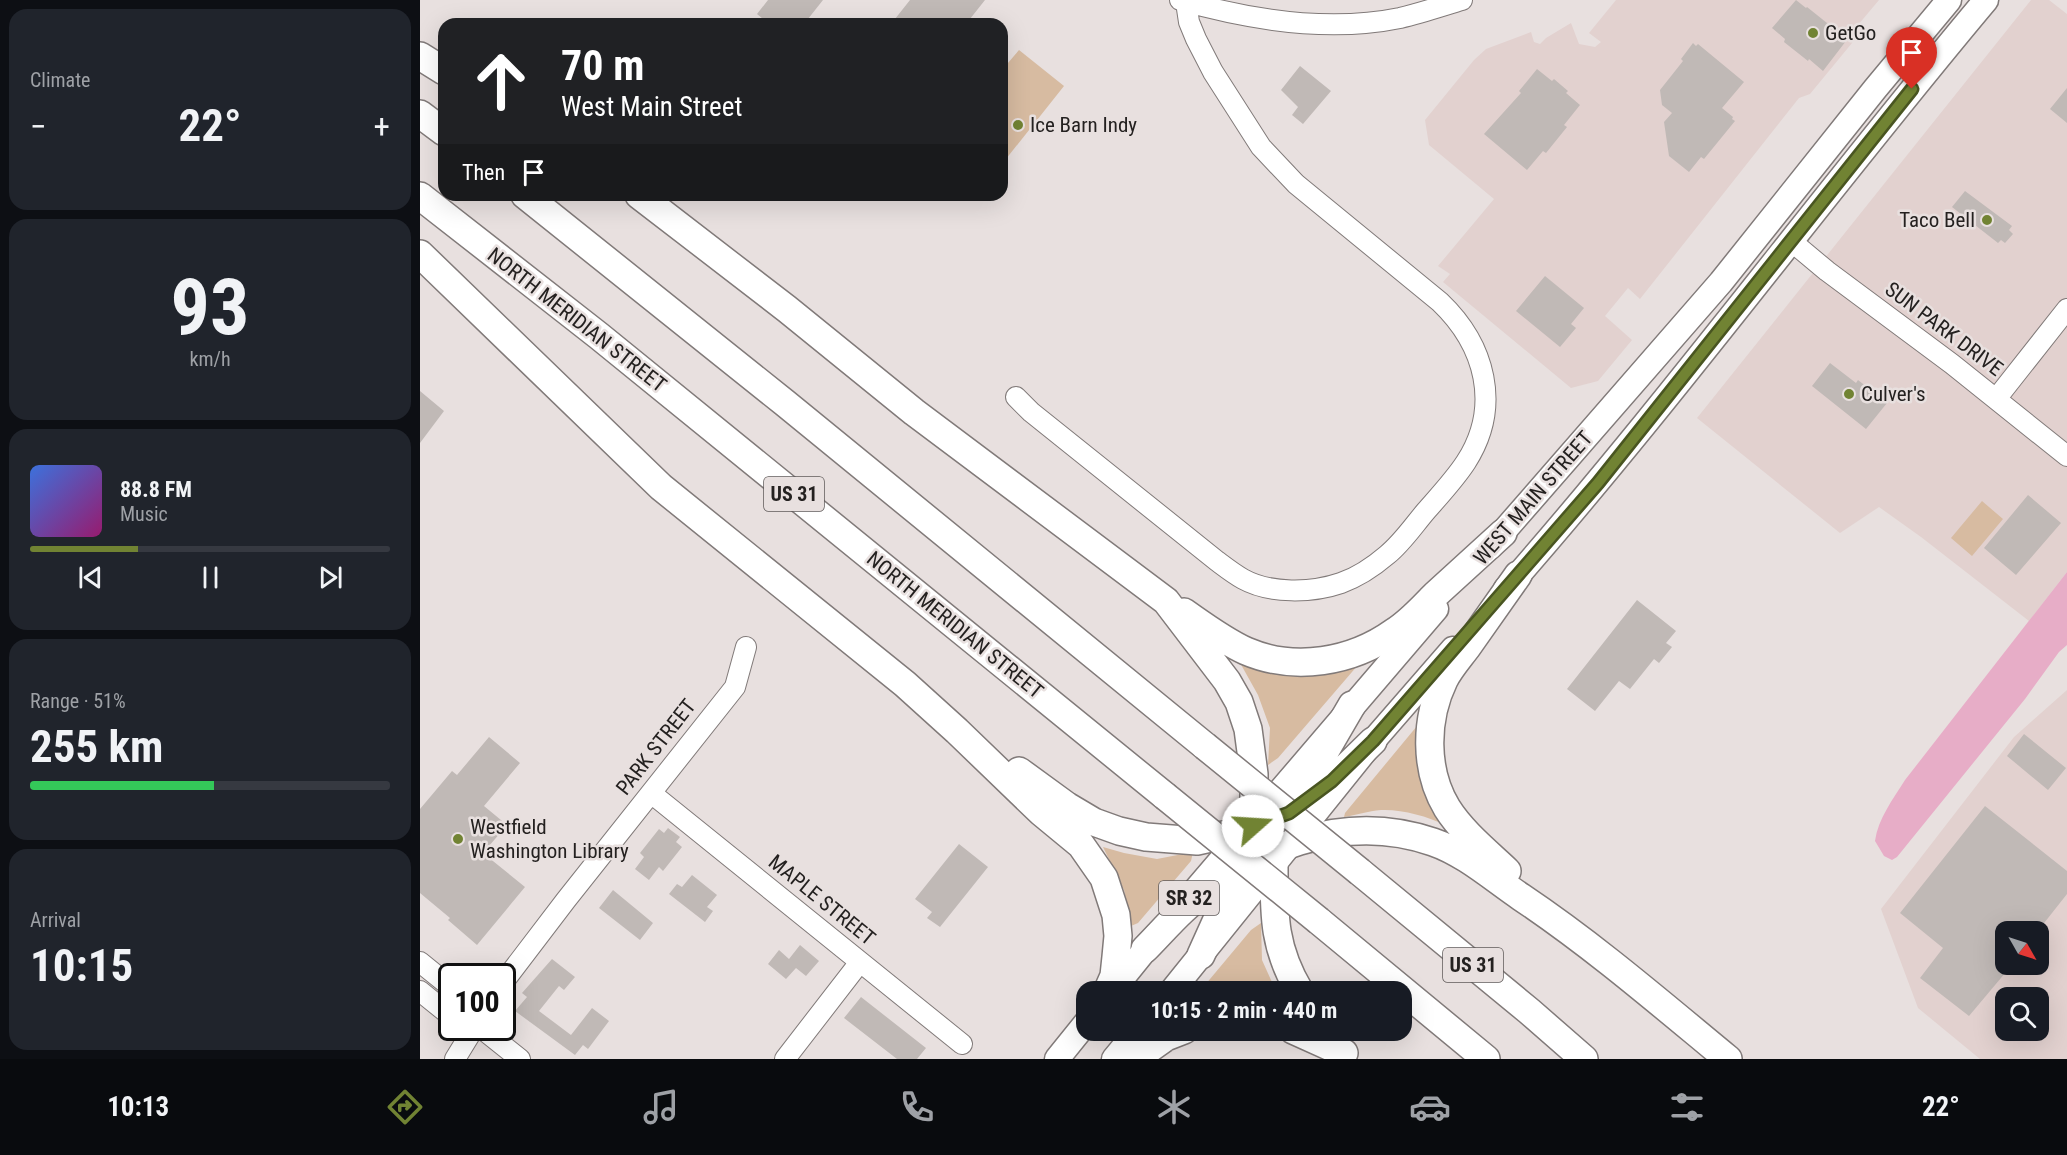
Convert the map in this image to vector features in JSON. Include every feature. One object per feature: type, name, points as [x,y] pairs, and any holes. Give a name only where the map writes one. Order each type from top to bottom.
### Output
[{"type":"highway","points":[[420,56],[438,67]]},
{"type":"highway","points":[[420,114],[438,128]]},
{"type":"highway","name":"NORTH MERIDIAN STREET","points":[[420,196],[599,336],[1486,1059]]},
{"type":"highway","name":"US 31","points":[[532,201],[785,403],[1360,872],[1530,1011],[1584,1059]]},
{"type":"highway","points":[[647,201],[778,302],[914,412],[1166,601],[1232,644],[1249,652],[1282,660],[1303,662],[1350,656],[1382,640],[1411,619],[1503,533]]},
{"type":"highway","points":[[420,254],[661,487],[905,684],[1041,812],[1081,845],[1097,866],[1109,890],[1117,923],[1112,981]]},
{"type":"highway","points":[[1518,575],[1445,678],[1435,702],[1429,756],[1441,796],[1457,822],[1559,922]]},
{"type":"highway","points":[[1166,601],[1227,681],[1242,709],[1253,755],[1252,825],[1246,853],[1201,955]]},
{"type":"highway","points":[[1293,981],[1275,927],[1280,852],[1289,813],[1353,705]]},
{"type":"highway","points":[[957,731],[1001,758],[1067,806],[1094,822],[1146,837],[1197,841],[1289,813],[1332,781],[1373,741]]},
{"type":"highway","points":[[1145,949],[1184,909],[1240,867],[1347,830],[1383,831],[1433,842],[1469,861],[1559,922],[1728,1059]]},
{"type":"highway","points":[[1135,1059],[1160,1041]]},
{"type":"highway","points":[[1316,1041],[1348,1056]]},
{"type":"highway","points":[[1336,1041],[1348,1056]]},
{"type":"main road","name":"WEST MAIN STREET","points":[[1118,981],[1353,705],[1721,282],[1949,0]]},
{"type":"main road","name":"WEST MAIN STREET","points":[[1180,981],[1280,852],[1373,741],[1598,483],[1986,0]]},
{"type":"main road","points":[[1057,1059],[1076,1035]]},
{"type":"main road","points":[[1114,1059],[1129,1041]]},
{"type":"street","points":[[1016,397],[1031,412],[1217,561],[1243,579],[1269,588],[1293,590],[1340,584],[1366,572],[1389,553],[1467,461],[1480,433],[1485,407],[1485,375],[1472,342],[1455,316],[1296,184],[1261,147],[1213,72],[1196,39],[1183,1],[1273,20],[1337,24],[1399,18],[1462,0]]},
{"type":"street","name":"SUN PARK DRIVE","points":[[1791,241],[2067,456]]},
{"type":"street","points":[[1996,399],[2067,309]]},
{"type":"street","name":"PARK STREET","points":[[516,966],[735,687],[746,647]]},
{"type":"street","name":"MAPLE STREET","points":[[651,793],[962,1044]]},
{"type":"street","points":[[420,962],[438,976]]},
{"type":"street","points":[[785,1059],[860,962]]},
{"type":"street","points":[[420,991],[438,1006]]},
{"type":"street","points":[[455,1059],[466,1041]]},
{"type":"street","points":[[497,1041],[520,1059]]},
{"type":"shaded area","points":[[1616,0],[1879,0],[1858,25],[1852,43],[1810,94],[1799,98],[1640,299],[1628,288],[1605,316],[1632,340],[1598,381],[1571,388],[1443,282],[1450,274],[1438,266],[1494,199],[1429,145],[1425,120],[1474,60],[1486,49],[1531,32],[1534,42],[1540,44],[1571,23],[1579,44],[1595,47],[1601,42],[1589,33]]},
{"type":"shaded area","points":[[2031,0],[2049,0],[2067,14],[2067,572],[2029,621],[1879,507],[1840,533],[1697,418]]},
{"type":"shaded area","name":"Ice Barn Indy","points":[[1019,50],[1064,86],[1008,156],[1008,63]]},
{"type":"shaded area","points":[[1982,501],[2003,519],[1972,556],[1951,538]]},
{"type":"shaded area","points":[[2067,572],[2067,645],[2059,652],[2025,699],[1897,857],[1892,860],[1884,856],[1875,841],[1877,833],[1883,817],[1905,780]]},
{"type":"shaded area","points":[[1239,661],[1358,665],[1278,758],[1268,765],[1270,728],[1258,695]]},
{"type":"shaded area","points":[[2067,690],[2067,1059],[1980,1059],[1918,1008],[1881,909],[2014,737]]},
{"type":"shaded area","points":[[1423,723],[1445,825],[1414,814],[1389,810],[1344,817],[1417,726]]},
{"type":"shaded area","points":[[1103,847],[1157,859],[1193,852],[1191,861],[1138,923],[1131,926],[1124,890]]},
{"type":"shaded area","points":[[1261,923],[1262,960],[1271,981],[1208,981],[1251,930]]},
{"type":"building","points":[[768,0],[823,0],[809,18],[762,18],[757,14]]},
{"type":"building","points":[[910,0],[985,0],[971,18],[896,18]]},
{"type":"building","points":[[1796,0],[1837,31],[1836,33],[1846,41],[1823,71],[1784,42],[1785,39],[1772,28]]},
{"type":"building","points":[[1693,43],[1696,46],[1698,44],[1744,82],[1722,108],[1735,121],[1704,159],[1701,157],[1689,172],[1669,156],[1664,122],[1672,113],[1662,105],[1660,90],[1683,61],[1681,59]]},
{"type":"building","points":[[1300,66],[1331,91],[1303,124],[1292,115],[1298,107],[1281,90]]},
{"type":"building","points":[[1537,69],[1552,81],[1554,79],[1580,105],[1564,125],[1567,127],[1546,153],[1543,151],[1527,170],[1484,134],[1521,93],[1519,91]]},
{"type":"building","points":[[2067,88],[2067,123],[2050,109]]},
{"type":"building","points":[[1965,191],[2012,226],[2009,230],[2013,234],[2005,243],[2001,240],[1998,243],[1952,207]]},
{"type":"building","points":[[1545,276],[1584,308],[1571,324],[1576,328],[1560,347],[1516,311]]},
{"type":"building","name":"Culver's","points":[[1830,363],[1856,383],[1858,380],[1887,403],[1866,429],[1812,386]]},
{"type":"building","points":[[420,391],[444,411],[420,443]]},
{"type":"building","points":[[2028,495],[2061,523],[2016,575],[1984,548]]},
{"type":"building","points":[[1637,600],[1676,631],[1666,643],[1672,647],[1659,663],[1654,659],[1630,689],[1619,681],[1595,711],[1567,689]]},
{"type":"building","points":[[2024,734],[2066,768],[2048,790],[2007,756]]},
{"type":"building","name":"Westfield Washington Library","points":[[489,737],[520,763],[484,806],[507,825],[483,853],[525,887],[477,945],[420,893],[420,809],[452,771],[457,775]]},
{"type":"building","points":[[1985,806],[2067,871],[2067,894],[2046,921],[1995,921],[1995,975],[2003,975],[1969,1016],[1920,978],[1943,948],[1900,913]]},
{"type":"building","points":[[668,828],[680,837],[676,842],[682,847],[663,871],[659,867],[649,880],[635,869],[644,857],[640,853],[659,829],[664,833]]},
{"type":"building","points":[[959,844],[988,867],[940,927],[927,918],[932,912],[915,899]]},
{"type":"building","points":[[692,875],[717,895],[707,907],[713,911],[705,922],[669,894],[677,884],[682,887]]},
{"type":"building","points":[[613,890],[653,923],[640,940],[599,908]]},
{"type":"building","points":[[800,945],[819,961],[806,976],[796,968],[786,979],[768,964],[779,950],[789,959]]},
{"type":"building","points":[[552,959],[575,977],[564,990],[559,986],[539,1011],[571,1035],[592,1008],[609,1021],[588,1049],[583,1045],[575,1055],[516,1012],[527,997],[522,993]]},
{"type":"building","points":[[861,997],[926,1048],[917,1059],[897,1059],[844,1018]]},
{"type":"place","name":"GetGo","points":[[1813,33]]},
{"type":"place","name":"Ice Barn Indy","points":[[1018,125]]},
{"type":"place","name":"Taco Bell","points":[[1987,220]]},
{"type":"place","name":"Culver's","points":[[1849,394]]},
{"type":"place","name":"Westfield Washington Library","points":[[458,839]]},
{"type":"route","points":[[1253,826],[1289,813],[1332,781],[1373,741],[1598,483],[1912,89]]}]
